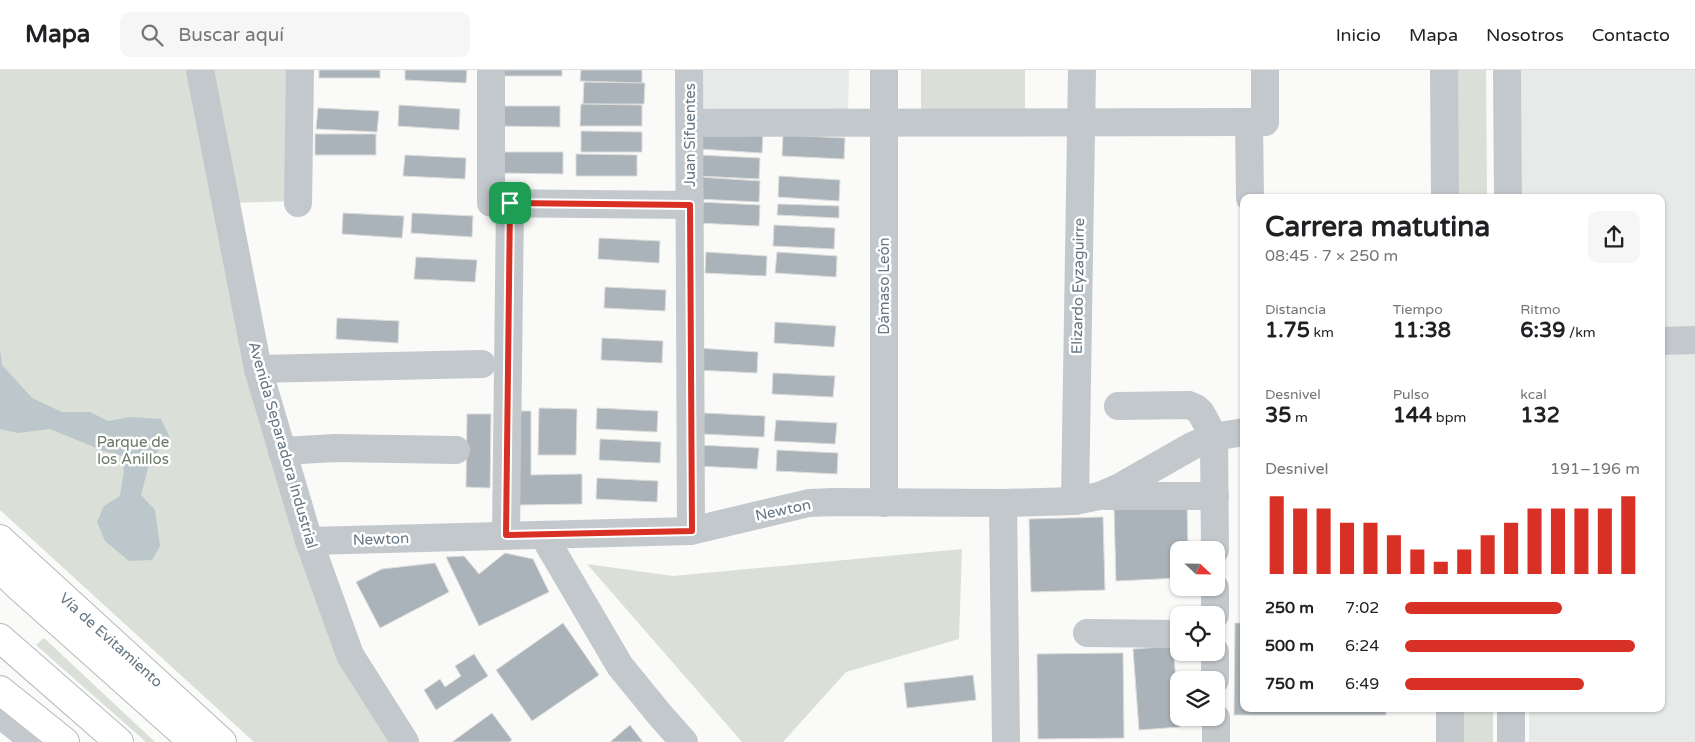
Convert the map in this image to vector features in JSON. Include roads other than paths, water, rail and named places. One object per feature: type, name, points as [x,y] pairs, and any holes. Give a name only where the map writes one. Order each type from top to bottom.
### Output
[{"type":"highway","name":"Vía de Evitamiento","points":[[0,538],[222,742]]},
{"type":"highway","name":"Vía de Evitamiento","points":[[0,568],[193,742]]},
{"type":"highway","points":[[0,638],[119,742]]},
{"type":"highway","points":[[0,690],[65,742]]},
{"type":"street","name":"Avenida Separadora Industrial","points":[[200,70],[258,369],[309,541],[350,655],[405,742]]},
{"type":"street","points":[[298,203],[300,70]]},
{"type":"street","points":[[491,70],[491,203],[690,205]]},
{"type":"street","name":"Juan Sifuentes","points":[[689,70],[692,531]]},
{"type":"street","name":"Dámaso León","points":[[884,70],[884,503]]},
{"type":"street","name":"Elizardo Eyzaguirre","points":[[1082,70],[1081,123],[1087,498]]},
{"type":"street","points":[[690,123],[1265,122],[1265,70]]},
{"type":"street","points":[[1444,70],[1445,194]]},
{"type":"street","points":[[1507,70],[1508,194]]},
{"type":"street","points":[[1249,122],[1250,194]]},
{"type":"street","points":[[506,535],[510,203]]},
{"type":"street","points":[[1665,341],[1695,340]]},
{"type":"street","points":[[258,369],[482,364]]},
{"type":"street","points":[[1118,406],[1189,405],[1201,413],[1214,436],[1215,541]]},
{"type":"street","name":"Newton","points":[[309,541],[692,531],[810,503],[1003,504],[1087,498],[1120,486],[1192,446],[1214,436],[1240,433]]},
{"type":"street","points":[[282,451],[335,448],[456,450]]},
{"type":"street","points":[[1087,498],[1215,496]]},
{"type":"street","points":[[1003,504],[1006,742]]},
{"type":"street","points":[[543,535],[620,666],[684,742]]},
{"type":"street","points":[[1087,633],[1170,634]]},
{"type":"street","points":[[1450,712],[1450,742]]},
{"type":"street","points":[[1511,712],[1511,742]]},
{"type":"street","points":[[0,714],[35,742]]},
{"type":"street","points":[[1216,726],[1216,742]]},
{"type":"park label","name":"Parque de los Anillos","points":[[133,450]]}]
